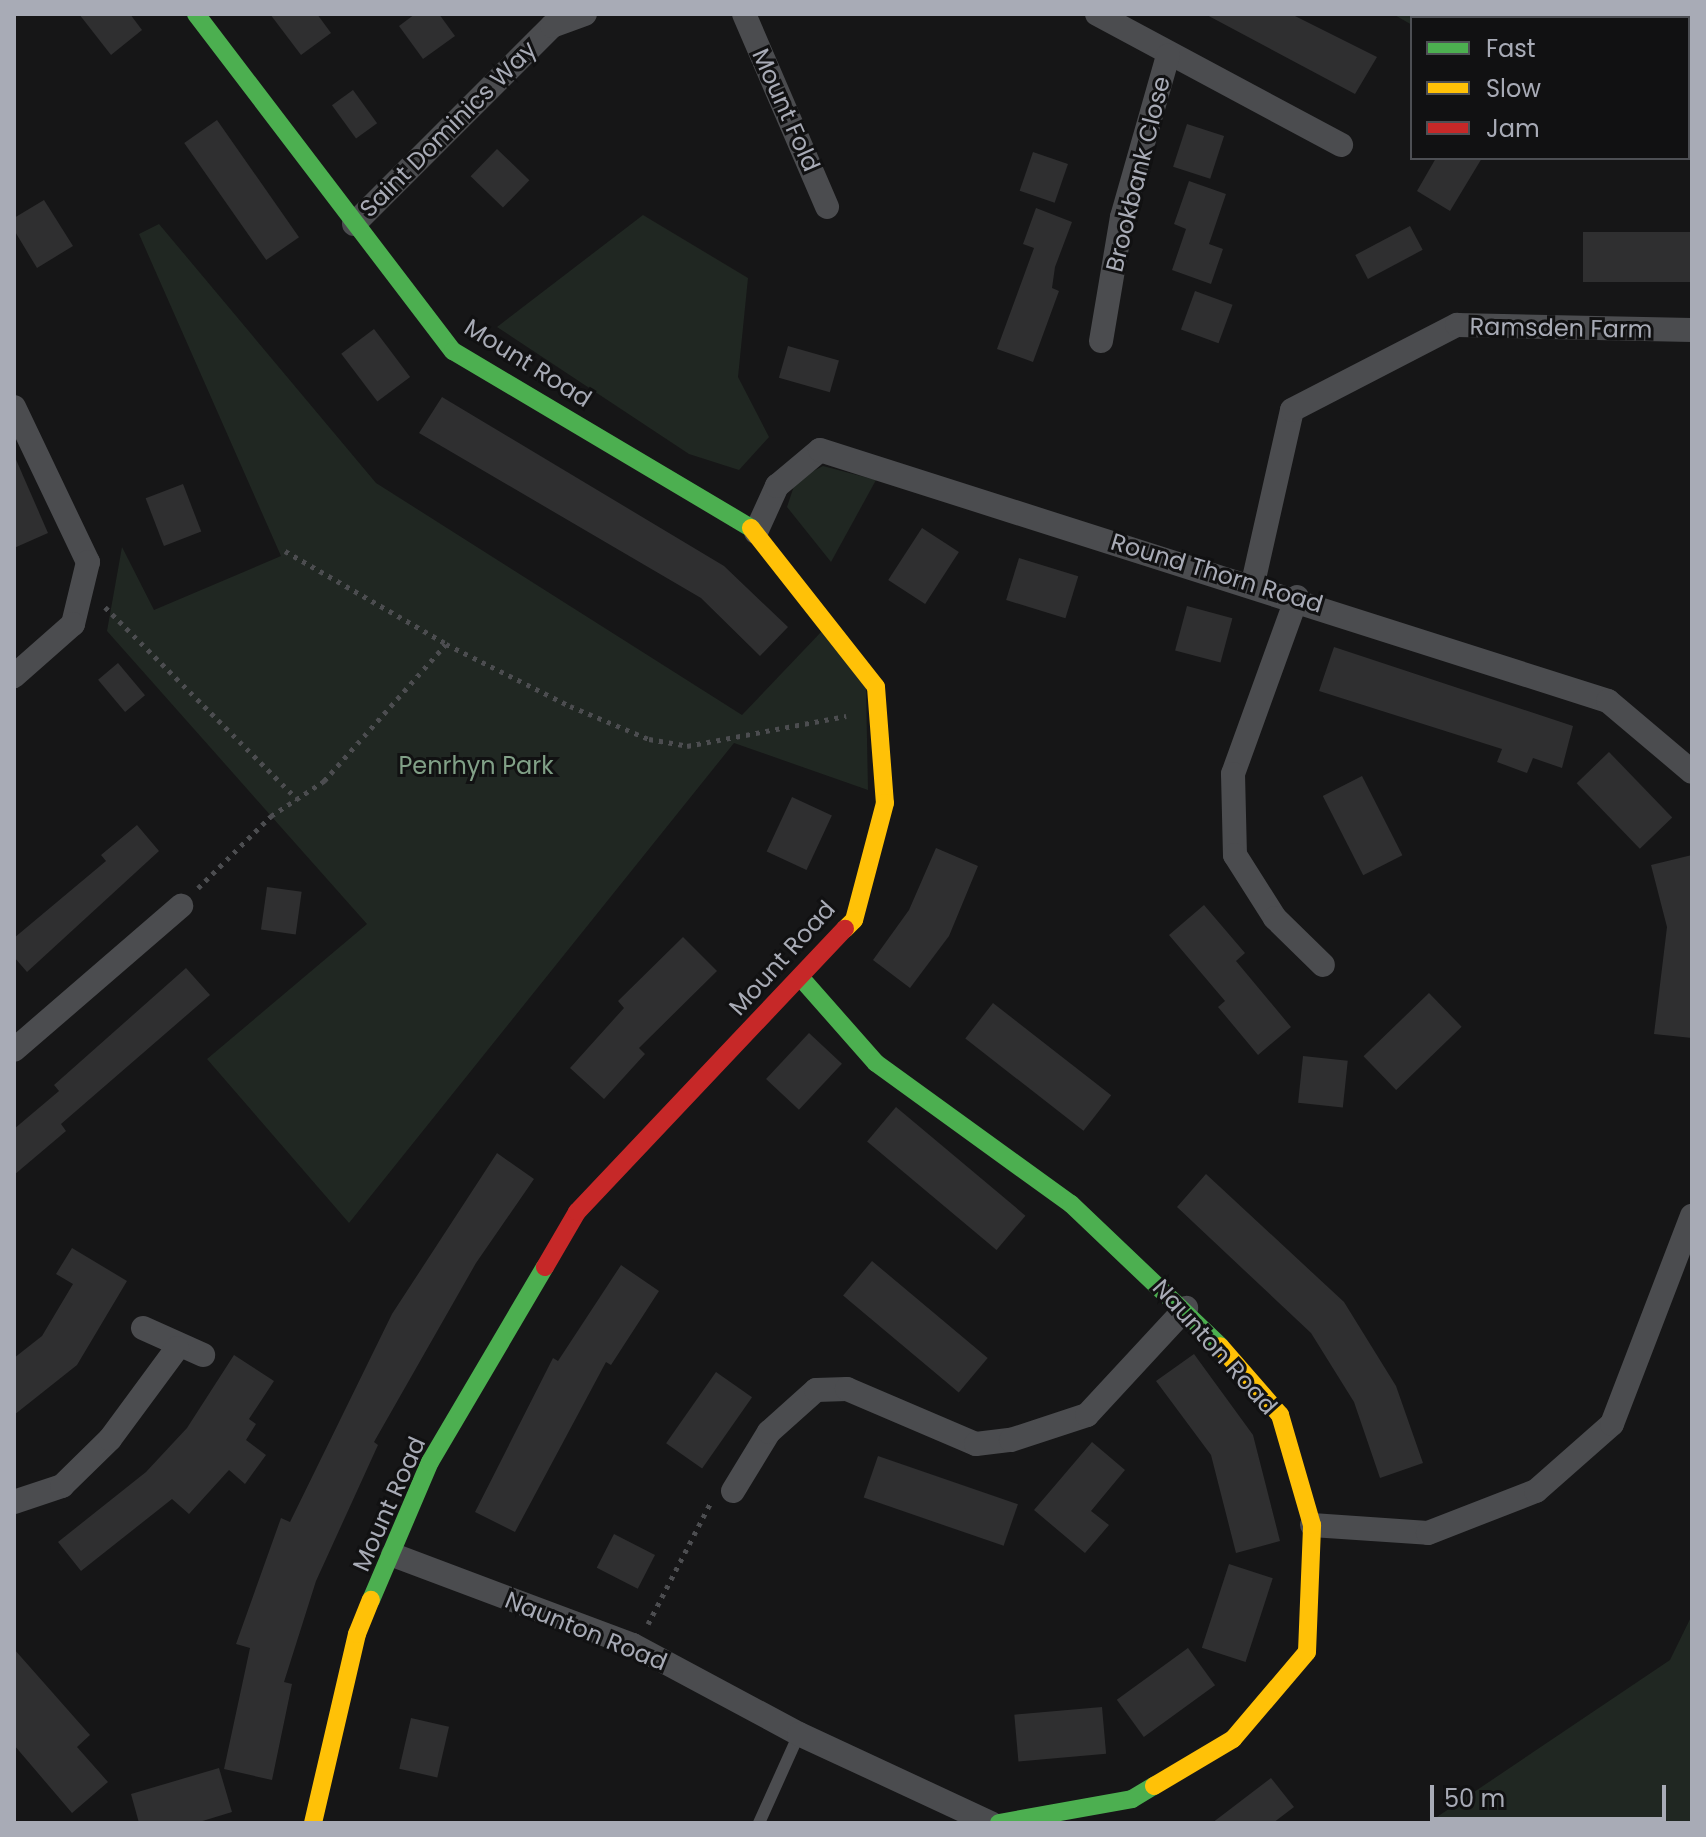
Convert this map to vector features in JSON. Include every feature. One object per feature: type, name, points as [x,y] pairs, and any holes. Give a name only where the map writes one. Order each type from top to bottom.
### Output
[{"type":"street","name":"Mount Road","points":[[196,14],[453,351],[685,484],[756,532],[876,687],[885,803],[854,920],[577,1212],[430,1462],[357,1634],[313,1823]]},
{"type":"street","name":"Saint Dominics Way","points":[[354,224],[549,20],[585,14]]},
{"type":"street","name":"Mount Fold","points":[[744,14],[827,207]]},
{"type":"street","points":[[1097,14],[1168,55],[1341,145]]},
{"type":"street","name":"Brookbank Close","points":[[1101,341],[1122,217],[1168,55]]},
{"type":"street","name":"Ramsden Farm","points":[[1253,583],[1292,410],[1457,325],[1692,330]]},
{"type":"street","points":[[14,407],[88,562],[73,624],[14,676]]},
{"type":"street","name":"Round Thorn Road","points":[[756,532],[777,486],[820,450],[1297,597],[1608,701],[1692,772]]},
{"type":"street","points":[[1297,597],[1233,774],[1235,855],[1275,918],[1323,965]]},
{"type":"street","points":[[14,1050],[180,905]]},
{"type":"street","name":"Naunton Road","points":[[801,978],[876,1063],[1071,1204],[1186,1308],[1280,1415],[1312,1525],[1307,1652],[1233,1739],[1132,1799],[999,1823]]},
{"type":"street","points":[[1312,1525],[1428,1533],[1536,1491],[1612,1424],[1692,1216]]},
{"type":"street","points":[[733,1491],[769,1432],[816,1390],[847,1389],[976,1444],[1011,1440],[1087,1415],[1186,1308]]},
{"type":"street","points":[[143,1328],[177,1348],[203,1355]]},
{"type":"street","points":[[14,1502],[62,1486],[110,1439],[177,1348]]},
{"type":"street","name":"Naunton Road","points":[[393,1555],[637,1647],[799,1734],[991,1823]]},
{"type":"lane","points":[[759,1823],[799,1734]]},
{"type":"path","points":[[285,551],[451,646],[570,706],[649,739],[687,746],[878,710]]},
{"type":"path","points":[[83,585],[297,799]]},
{"type":"path","points":[[180,905],[271,816],[324,781],[446,644],[451,646]]},
{"type":"path","points":[[637,1647],[718,1490],[730,1497],[733,1491]]},
{"type":"green space","points":[[1393,14],[1692,14],[1692,95],[1690,16],[1410,16],[1410,24]]},
{"type":"green space","points":[[643,215],[748,278],[738,377],[769,437],[739,470],[689,454],[497,327]]},
{"type":"green space","name":"Penrhyn Park","points":[[159,224],[376,483],[742,715],[822,631],[866,688],[868,790],[734,743],[349,1223],[207,1059],[367,924],[107,631],[122,547],[154,610],[281,556],[139,234]]},
{"type":"green space","points":[[823,466],[876,480],[831,562],[787,507],[796,480]]},
{"type":"green space","points":[[1692,1615],[1692,1823],[1428,1823],[1670,1660]]},
{"type":"building","points":[[79,14],[130,14],[142,30],[111,55]]},
{"type":"building","points":[[270,14],[317,14],[331,33],[301,55]]},
{"type":"building","points":[[415,14],[439,14],[455,36],[423,59],[399,26]]},
{"type":"building","points":[[1205,14],[1291,14],[1377,57],[1355,94]]},
{"type":"building","points":[[353,90],[377,123],[356,138],[332,105]]},
{"type":"building","points":[[217,120],[299,237],[266,260],[184,143]]},
{"type":"building","points":[[1187,124],[1224,136],[1210,179],[1173,167]]},
{"type":"building","points":[[497,149],[529,180],[503,208],[471,176]]},
{"type":"building","points":[[1033,152],[1068,164],[1055,203],[1020,191]]},
{"type":"building","points":[[1435,160],[1481,160],[1450,211],[1417,191]]},
{"type":"building","points":[[1189,181],[1226,194],[1209,244],[1223,249],[1211,284],[1172,270],[1186,229],[1174,224]]},
{"type":"building","points":[[44,200],[73,246],[37,268],[14,230],[14,218]]},
{"type":"building","points":[[1036,208],[1072,222],[1055,267],[1052,288],[1059,291],[1033,362],[997,349],[1034,248],[1023,244]]},
{"type":"building","points":[[1410,226],[1423,250],[1368,279],[1355,255]]},
{"type":"building","points":[[1583,232],[1692,232],[1692,282],[1583,282]]},
{"type":"building","points":[[1195,291],[1233,305],[1219,343],[1181,330]]},
{"type":"building","points":[[374,329],[410,377],[377,402],[341,354]]},
{"type":"building","points":[[788,346],[839,361],[830,392],[779,378]]},
{"type":"building","points":[[442,397],[724,566],[788,627],[760,656],[701,598],[419,433]]},
{"type":"building","points":[[14,455],[48,533],[14,548]]},
{"type":"building","points":[[183,484],[201,532],[164,546],[146,498]]},
{"type":"building","points":[[922,528],[959,552],[925,604],[888,580]]},
{"type":"building","points":[[1019,558],[1078,576],[1065,618],[1006,600]]},
{"type":"building","points":[[1187,606],[1232,618],[1220,663],[1175,650]]},
{"type":"building","points":[[1334,647],[1573,726],[1562,768],[1533,758],[1527,773],[1497,762],[1502,749],[1319,691]]},
{"type":"building","points":[[118,663],[145,695],[125,712],[98,680]]},
{"type":"building","points":[[1609,752],[1672,817],[1640,849],[1577,783]]},
{"type":"building","points":[[1362,776],[1402,855],[1363,875],[1323,796]]},
{"type":"building","points":[[792,797],[832,816],[807,870],[767,851]]},
{"type":"building","points":[[137,825],[159,851],[27,972],[14,957],[14,938],[106,861],[101,855]]},
{"type":"building","points":[[936,848],[978,866],[949,936],[910,988],[873,960],[909,910]]},
{"type":"building","points":[[1692,855],[1692,1038],[1654,1034],[1667,927],[1651,865]]},
{"type":"building","points":[[267,887],[302,892],[296,934],[261,930]]},
{"type":"building","points":[[1204,905],[1245,953],[1236,961],[1291,1027],[1258,1055],[1218,1007],[1225,1001],[1169,935]]},
{"type":"building","points":[[683,937],[717,971],[639,1048],[645,1054],[604,1099],[570,1068],[624,1008],[618,1001]]},
{"type":"building","points":[[186,968],[210,995],[61,1124],[66,1131],[14,1175],[14,1129],[59,1091],[54,1085]]},
{"type":"building","points":[[1429,993],[1462,1027],[1396,1090],[1364,1056]]},
{"type":"building","points":[[993,1003],[1111,1095],[1083,1131],[965,1038]]},
{"type":"building","points":[[809,1033],[842,1064],[799,1110],[766,1079]]},
{"type":"building","points":[[1303,1056],[1348,1061],[1343,1107],[1298,1103]]},
{"type":"building","points":[[896,1107],[1025,1216],[997,1250],[867,1141]]},
{"type":"building","points":[[497,1153],[534,1179],[476,1263],[374,1442],[378,1445],[316,1581],[284,1682],[292,1684],[272,1780],[224,1769],[250,1648],[236,1644],[281,1518],[290,1522],[392,1314]]},
{"type":"building","points":[[1206,1174],[1344,1302],[1396,1386],[1423,1463],[1380,1478],[1354,1402],[1311,1333],[1177,1207]]},
{"type":"building","points":[[72,1248],[127,1281],[77,1365],[14,1415],[14,1358],[42,1336],[73,1284],[56,1274]]},
{"type":"building","points":[[872,1261],[988,1358],[959,1393],[843,1295]]},
{"type":"building","points":[[621,1265],[659,1291],[611,1365],[606,1362],[515,1532],[475,1512],[553,1358],[558,1361]]},
{"type":"building","points":[[1194,1354],[1253,1435],[1280,1541],[1236,1553],[1211,1455],[1156,1381]]},
{"type":"building","points":[[234,1355],[274,1381],[249,1419],[256,1424],[246,1440],[266,1455],[245,1484],[229,1470],[189,1514],[172,1499],[81,1571],[58,1542],[146,1472],[187,1428]]},
{"type":"building","points":[[716,1372],[752,1397],[702,1469],[666,1443]]},
{"type":"building","points":[[1092,1442],[1125,1470],[1091,1511],[1109,1525],[1085,1553],[1034,1510]]},
{"type":"building","points":[[878,1456],[1018,1504],[1004,1546],[864,1498]]},
{"type":"building","points":[[614,1534],[655,1555],[638,1589],[597,1568]]},
{"type":"building","points":[[1229,1564],[1273,1578],[1246,1662],[1202,1648]]},
{"type":"building","points":[[1188,1648],[1215,1685],[1144,1737],[1117,1700]]},
{"type":"building","points":[[14,1649],[90,1735],[77,1747],[108,1782],[72,1813],[14,1745]]},
{"type":"building","points":[[1102,1707],[1106,1754],[1018,1761],[1014,1715]]},
{"type":"building","points":[[411,1718],[449,1727],[437,1777],[399,1769]]},
{"type":"building","points":[[219,1768],[232,1812],[196,1823],[139,1823],[131,1794]]},
{"type":"building","points":[[1271,1778],[1294,1807],[1273,1823],[1212,1823]]},
{"type":"traffic: fast","points":[[196,14],[453,351],[751,528]]},
{"type":"traffic: fast","points":[[801,978],[876,1063],[1071,1204],[1220,1346]]},
{"type":"traffic: fast","points":[[371,1600],[430,1462],[545,1267]]},
{"type":"traffic: fast","points":[[999,1823],[1132,1799],[1154,1786]]},
{"type":"traffic: slow","points":[[751,528],[876,687],[885,803],[854,920],[845,929]]},
{"type":"traffic: slow","points":[[1154,1786],[1233,1739],[1307,1652],[1312,1525],[1280,1415],[1220,1346]]},
{"type":"traffic: slow","points":[[313,1823],[357,1634],[371,1600]]},
{"type":"traffic: jam","points":[[545,1267],[577,1212],[845,929]]}]
